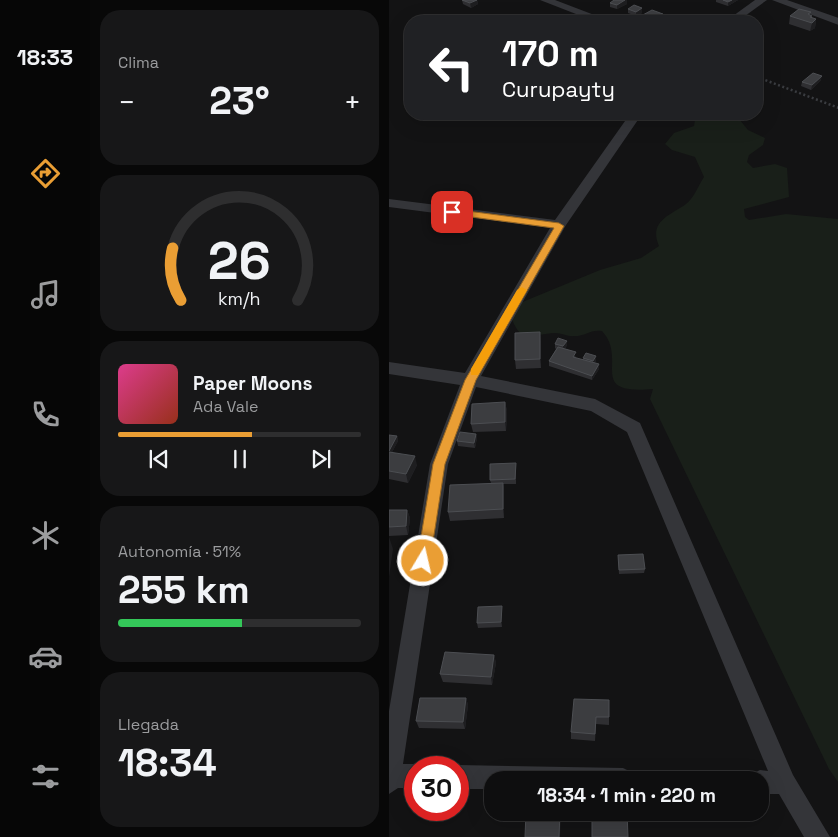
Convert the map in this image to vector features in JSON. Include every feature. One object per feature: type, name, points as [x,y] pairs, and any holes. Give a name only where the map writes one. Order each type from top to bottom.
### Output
[{"type":"street","points":[[545,0],[586,15]]},
{"type":"street","points":[[740,15],[762,0]]},
{"type":"street","points":[[777,0],[838,22]]},
{"type":"street","points":[[404,777],[389,778],[439,464],[470,380],[559,226],[633,120]]},
{"type":"street","points":[[389,203],[559,226]]},
{"type":"street","points":[[389,368],[470,380],[595,405],[634,428],[785,783],[818,837]]},
{"type":"street","points":[[469,777],[484,777]]},
{"type":"street","points":[[769,782],[785,783]]},
{"type":"path","points":[[763,79],[838,108]]},
{"type":"shaded area","points":[[695,120],[740,120],[748,130],[765,138],[763,145],[749,155],[747,162],[753,168],[775,164],[787,168],[789,197],[744,209],[745,217],[749,220],[786,214],[838,219],[838,782],[829,769],[650,399],[653,389],[620,387],[614,381],[612,353],[609,342],[602,331],[575,336],[555,333],[528,336],[519,332],[511,317],[520,303],[600,270],[641,258],[659,246],[656,230],[659,225],[689,201],[704,177],[695,157],[672,150],[665,144],[674,133],[694,126]]},
{"type":"building","points":[[462,0],[477,0],[470,3]]},
{"type":"building","points":[[614,0],[625,0],[617,5],[610,3]]},
{"type":"building","points":[[634,5],[642,8],[636,12],[628,9]]},
{"type":"building","points":[[799,9],[811,12],[808,14],[812,16],[810,17],[816,19],[812,23],[790,16]]},
{"type":"building","points":[[652,10],[663,14],[661,15],[643,15]]},
{"type":"building","points":[[813,73],[822,76],[812,85],[802,82]]},
{"type":"building","points":[[540,332],[540,359],[515,360],[515,333]]},
{"type":"building","points":[[558,338],[567,341],[563,346],[555,344]]},
{"type":"building","points":[[558,347],[576,352],[573,357],[599,364],[592,376],[549,361]]},
{"type":"building","points":[[586,353],[596,356],[593,361],[583,358]]},
{"type":"building","points":[[505,402],[505,422],[471,424],[472,404]]},
{"type":"building","points":[[460,432],[476,434],[474,443],[457,441]]},
{"type":"building","points":[[389,435],[397,436],[389,451]]},
{"type":"building","points":[[389,452],[415,456],[406,474],[389,471]]},
{"type":"building","points":[[516,463],[515,479],[490,480],[490,464]]},
{"type":"building","points":[[503,483],[503,509],[448,512],[450,485]]},
{"type":"building","points":[[389,510],[407,510],[406,526],[389,527]]},
{"type":"building","points":[[643,554],[645,569],[619,570],[618,555]]},
{"type":"building","points":[[502,606],[501,622],[477,623],[478,607]]},
{"type":"building","points":[[445,652],[494,655],[491,677],[440,674]]},
{"type":"building","points":[[420,698],[466,698],[463,722],[416,721]]},
{"type":"building","points":[[574,699],[609,700],[609,717],[596,717],[595,734],[571,732]]},
{"type":"building","points":[[526,821],[560,821],[559,837],[525,837]]},
{"type":"building","points":[[592,821],[627,821],[628,837],[592,837]]},
{"type":"slow traffic","points":[[474,372],[522,290]]},
{"type":"route","points":[[423,561],[439,464],[470,380],[559,226],[452,212]]}]
